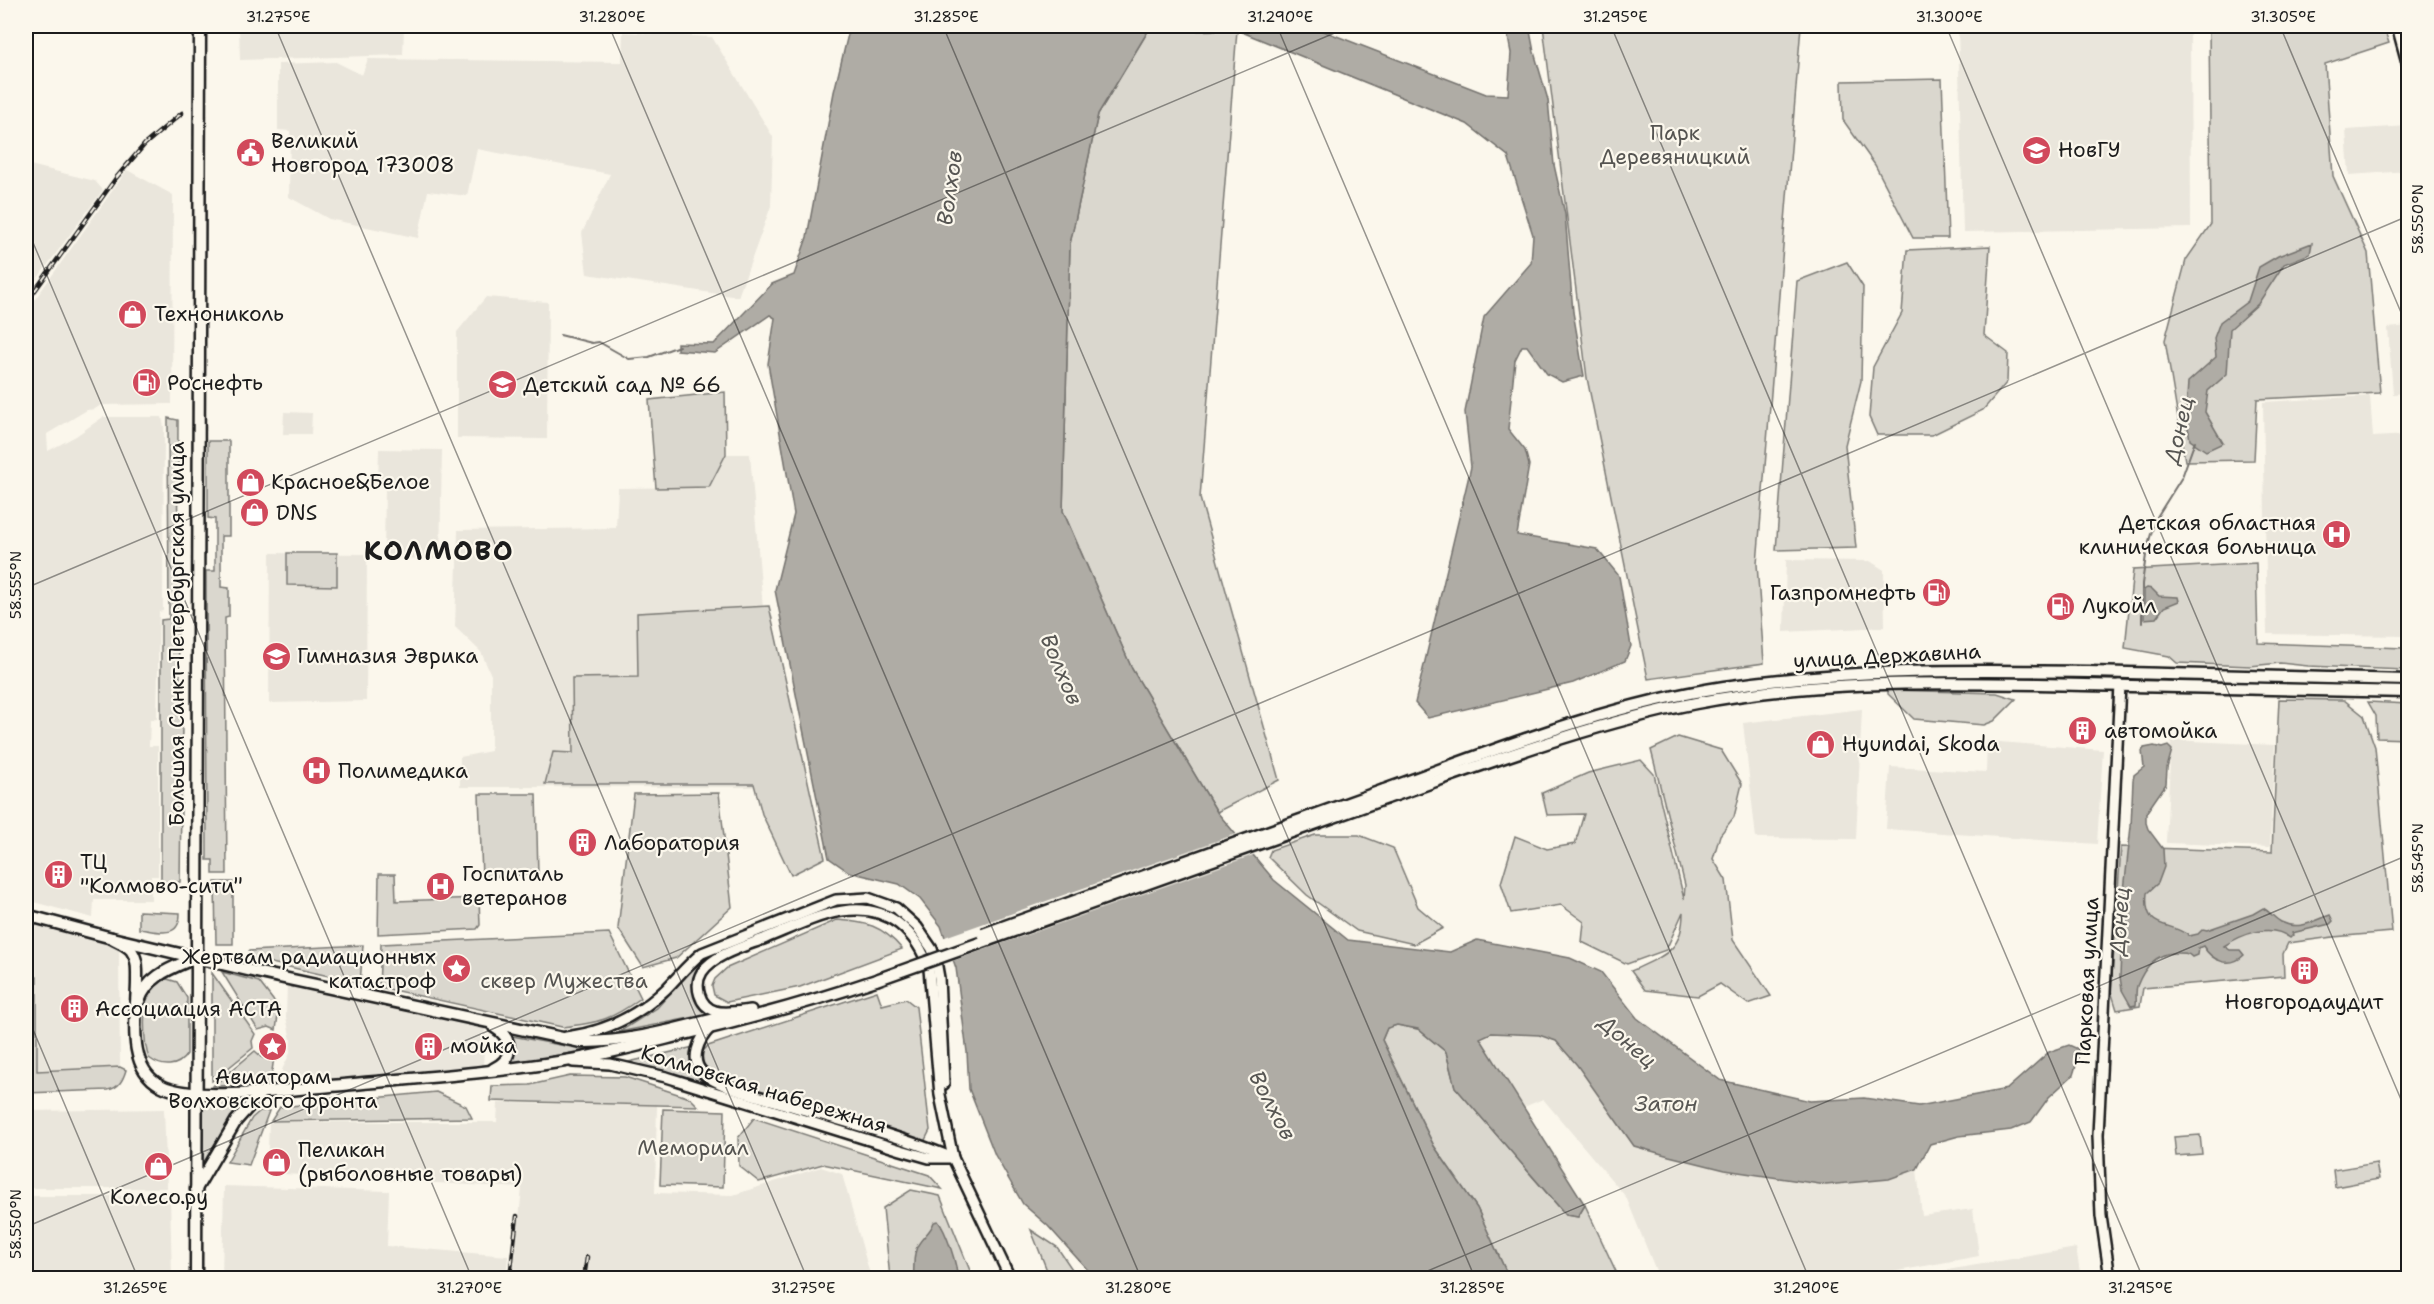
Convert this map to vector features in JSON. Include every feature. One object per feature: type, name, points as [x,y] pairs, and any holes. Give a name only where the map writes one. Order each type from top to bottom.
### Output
[{"type":"main road","name":"Большая Санкт-Петербургская улица","points":[[196,1278],[195,957],[200,26]]},
{"type":"main road","points":[[2397,26],[2409,66]]},
{"type":"main road","points":[[2025,671],[2025,684]]},
{"type":"main road","name":"улица Державина","points":[[1385,794],[1587,719],[1723,687],[1796,679],[1882,674],[2025,671],[2409,680]]},
{"type":"main road","name":"улица Державина","points":[[1385,794],[1584,731],[1695,703],[1782,691],[1870,685],[2025,684],[2409,692]]},
{"type":"main road","name":"Парковая улица","points":[[2110,1278],[2101,1216],[2098,1136],[2120,685]]},
{"type":"main road","points":[[26,915],[265,974],[558,1038],[581,1042],[602,1042],[651,1034],[751,1010],[875,976],[1385,794]]},
{"type":"main road","name":"Колмовская набережная","points":[[558,1038],[587,1034],[621,1023],[646,1008],[702,952],[836,900],[868,898],[883,902],[907,916],[917,927],[932,949],[936,961],[939,978],[946,1113],[953,1158]]},
{"type":"main road","name":"Колмовская набережная","points":[[751,1010],[715,1011],[705,1004],[698,987],[699,978],[704,970],[724,955],[809,920],[842,911],[867,909],[893,919],[913,937],[926,958],[929,969],[940,1095],[953,1158],[1010,1278]]},
{"type":"main road","points":[[112,938],[127,946],[136,959],[136,1039],[141,1067],[155,1082],[180,1093],[195,1094],[262,1092],[563,1062],[609,1053],[820,999],[875,976]]},
{"type":"main road","points":[[137,1007],[148,983],[158,975],[195,957]]},
{"type":"main road","points":[[487,1071],[502,1064],[510,1051],[504,1034],[488,1023]]},
{"type":"main road","name":"Колмовская набережная","points":[[710,1028],[702,1036],[696,1051],[698,1067],[704,1074],[737,1089],[916,1143],[953,1158]]},
{"type":"main road","name":"Колмовская набережная","points":[[563,1062],[627,1067],[929,1158],[953,1158]]},
{"type":"main road","points":[[196,1189],[236,1121],[262,1092]]},
{"type":"main road","points":[[180,1093],[195,1118]]},
{"type":"shaded area","points":[[110,26],[177,26],[177,33],[110,31]]},
{"type":"shaded area","points":[[239,26],[404,26],[403,55],[240,60]]},
{"type":"shaded area","points":[[1958,26],[2190,26],[2191,228],[1963,232]]},
{"type":"shaded area","points":[[623,32],[712,37],[773,137],[771,206],[738,297],[587,274],[582,233],[610,174],[477,149],[467,196],[428,191],[418,238],[329,219],[289,197],[290,131],[278,130],[278,64],[336,62],[362,75],[368,59],[622,62]]},
{"type":"shaded area","points":[[2408,126],[2408,171],[2349,175],[2346,130]]},
{"type":"shaded area","points":[[26,164],[95,181],[103,190],[26,294]]},
{"type":"shaded area","points":[[127,170],[173,195],[172,404],[101,405],[87,410],[47,434],[48,451],[76,436],[103,417],[162,417],[164,427],[163,611],[159,612],[157,719],[150,720],[149,746],[158,746],[158,876],[151,876],[151,900],[94,900],[93,918],[26,900],[26,312]]},
{"type":"shaded area","name":"Детский сад № 66","points":[[486,297],[548,302],[547,439],[457,438],[457,332]]},
{"type":"shaded area","points":[[2408,326],[2408,393],[2393,394],[2388,328]]},
{"type":"shaded area","name":"Детская областная клиническая больница","points":[[2370,396],[2373,437],[2408,435],[2408,636],[2267,634],[2263,402]]},
{"type":"shaded area","points":[[284,412],[312,413],[311,434],[283,434]]},
{"type":"shaded area","points":[[379,449],[442,450],[440,559],[384,558],[385,485],[378,484]]},
{"type":"shaded area","points":[[726,454],[750,454],[778,787],[460,787],[460,757],[491,751],[491,675],[481,652],[455,627],[458,530],[616,528],[618,488],[709,487]]},
{"type":"shaded area","points":[[270,553],[367,554],[366,701],[269,703]]},
{"type":"shaded area","points":[[1786,560],[1870,561],[1884,570],[1885,627],[1784,632]]},
{"type":"shaded area","points":[[1862,709],[1856,839],[1756,838],[1743,723]]},
{"type":"shaded area","points":[[2171,740],[2275,745],[2270,847],[2166,843]]},
{"type":"shaded area","points":[[1987,741],[2103,750],[2097,844],[1886,829],[1890,767],[1986,772]]},
{"type":"shaded area","points":[[29,919],[111,942],[119,948],[120,1067],[37,1071],[37,978],[26,978]]},
{"type":"shaded area","points":[[287,983],[485,1028],[483,1068],[282,1086],[282,1070],[290,1053],[291,1040],[286,1017]]},
{"type":"shaded area","points":[[1491,1033],[1539,1035],[1556,1041],[1669,1156],[1725,1170],[1889,1179],[1917,1169],[1922,1216],[1973,1209],[1979,1256],[1860,1278],[1659,1278],[1626,1197],[1543,1099],[1524,1107],[1479,1038]]},
{"type":"shaded area","points":[[498,1103],[657,1105],[655,1193],[733,1195],[821,1167],[842,1174],[871,1278],[513,1278],[522,1188],[267,1173],[269,1122],[497,1122]]},
{"type":"shaded area","points":[[164,1109],[167,1188],[29,1188],[29,1196],[170,1196],[172,1278],[26,1278],[26,1111]]},
{"type":"shaded area","points":[[224,1186],[389,1191],[387,1246],[508,1256],[506,1278],[222,1278]]},
{"type":"shaded area","points":[[2076,1248],[2081,1278],[1899,1278],[1918,1275]]},
{"type":"green space","name":"Парк Деревяницкий","points":[[1543,26],[1801,26],[1757,564],[1764,663],[1648,679],[1587,378]]},
{"type":"green space","points":[[2209,26],[2383,26],[2389,43],[2325,64],[2333,176],[2368,253],[2380,393],[2257,399],[2254,460],[2185,461],[2165,340],[2186,260],[2211,224]]},
{"type":"green space","points":[[1237,30],[1200,498],[1279,780],[1217,812],[1132,669],[1063,511],[1070,244],[1098,114],[1148,31]]},
{"type":"green space","points":[[1942,79],[1948,238],[1913,238],[1875,165],[1843,120],[1842,81]]},
{"type":"green space","points":[[1990,246],[1984,335],[2008,353],[2007,382],[1983,410],[1932,435],[1877,435],[1869,417],[1873,367],[1902,313],[1907,250]]},
{"type":"green space","points":[[1847,262],[1863,287],[1861,381],[1845,445],[1856,548],[1776,550],[1797,281]]},
{"type":"green space","points":[[725,392],[726,454],[709,487],[656,488],[649,400]]},
{"type":"green space","points":[[168,418],[178,420],[177,618],[182,721],[180,882],[161,882],[161,620],[169,619]]},
{"type":"green space","points":[[208,441],[229,441],[229,536],[221,536],[221,587],[229,588],[229,617],[225,618],[227,874],[213,874],[213,860],[207,860],[206,571],[215,571],[215,519],[208,518]]},
{"type":"green space","points":[[287,553],[337,553],[337,586],[287,585]]},
{"type":"green space","points":[[2256,563],[2258,643],[2405,648],[2405,670],[2280,663],[2250,666],[2177,663],[2169,656],[2125,648],[2133,570]]},
{"type":"green space","points":[[769,606],[825,858],[791,875],[762,814],[754,784],[545,784],[553,752],[573,753],[572,678],[638,677],[637,613]]},
{"type":"green space","points":[[2029,674],[2408,684],[2408,688],[2028,679]]},
{"type":"green space","points":[[1888,690],[1997,693],[2016,699],[1994,721],[1984,725],[1914,719],[1888,694]]},
{"type":"green space","points":[[2279,699],[2344,700],[2364,716],[2375,747],[2392,932],[2288,943],[2283,954],[2284,976],[2143,988],[2140,1006],[2117,1010],[2111,991],[2121,847],[2272,852]]},
{"type":"green space","points":[[2368,702],[2408,704],[2408,739],[2377,738],[2376,716]]},
{"type":"green space","points":[[1678,737],[1721,750],[1742,784],[1734,817],[1720,835],[1713,859],[1726,880],[1733,940],[1771,996],[1748,1004],[1720,984],[1698,996],[1645,990],[1631,971],[1669,951],[1679,936],[1683,912],[1666,950],[1627,964],[1582,942],[1584,922],[1561,905],[1511,913],[1501,883],[1515,836],[1547,849],[1575,844],[1584,814],[1547,815],[1542,793],[1588,773],[1641,760],[1654,774],[1684,899],[1685,885],[1651,750]]},
{"type":"green space","points":[[719,793],[732,907],[676,958],[643,967],[618,928],[634,794]]},
{"type":"green space","points":[[479,794],[536,794],[538,874],[482,877]]},
{"type":"green space","points":[[1315,835],[1359,835],[1393,848],[1418,907],[1443,928],[1414,944],[1357,931],[1307,895],[1268,857],[1271,850]]},
{"type":"green space","points":[[379,874],[395,874],[396,901],[479,898],[480,925],[477,929],[378,934]]},
{"type":"green space","points":[[215,882],[233,882],[233,944],[216,944]]},
{"type":"green space","points":[[139,911],[180,913],[179,922],[176,927],[167,932],[139,929]]},
{"type":"green space","points":[[837,920],[873,926],[895,941],[902,949],[800,987],[727,1002],[714,995],[712,986],[715,979],[727,968]]},
{"type":"green space","name":"сквер Мужества","points":[[609,933],[641,998],[612,1016],[595,1022],[562,1027],[379,987],[381,944]]},
{"type":"green space","points":[[363,945],[360,983],[249,958],[249,951]]},
{"type":"green space","points":[[704,960],[697,977],[696,989],[700,1000],[710,1014],[619,1032],[657,1008],[691,970]]},
{"type":"green space","points":[[222,972],[259,982],[279,1008],[276,1030],[269,1027],[258,1030]]},
{"type":"green space","points":[[212,973],[255,1034],[252,1041],[253,1048],[212,1081]]},
{"type":"green space","points":[[37,977],[37,1071],[120,1067],[126,1070],[118,1085],[108,1090],[26,1093],[26,978]]},
{"type":"green space","points":[[164,978],[177,982],[187,998],[187,1054],[179,1062],[170,1065],[159,1064],[149,1058],[145,1032],[148,992],[152,985]]},
{"type":"green space","points":[[877,991],[882,1005],[906,999],[916,1007],[930,1130],[924,1142],[739,1087],[712,1076],[703,1067],[702,1052],[708,1046]]},
{"type":"green space","points":[[1397,1025],[1418,1029],[1446,1052],[1455,1087],[1566,1215],[1578,1217],[1585,1205],[1619,1278],[1509,1278],[1477,1208],[1434,1146],[1382,1040],[1387,1028]]},
{"type":"green space","points":[[512,1036],[587,1050],[509,1064],[515,1053]]},
{"type":"green space","points":[[694,1047],[695,1072],[706,1086],[624,1063]]},
{"type":"green space","points":[[255,1051],[263,1058],[274,1057],[270,1085],[213,1086]]},
{"type":"green space","points":[[570,1076],[625,1077],[690,1098],[698,1106],[491,1101],[492,1086],[530,1085]]},
{"type":"green space","points":[[436,1092],[466,1106],[472,1118],[271,1121],[280,1107]]},
{"type":"green space","points":[[246,1098],[222,1132],[201,1170],[201,1101]]},
{"type":"green space","name":"Мемориал","points":[[663,1109],[725,1111],[723,1187],[660,1185]]},
{"type":"green space","points":[[260,1111],[269,1111],[249,1165],[227,1162],[252,1118]]},
{"type":"green space","points":[[754,1118],[929,1175],[942,1189],[823,1164],[759,1182],[739,1166],[738,1138]]},
{"type":"green space","points":[[2200,1135],[2202,1154],[2176,1156],[2174,1137]]},
{"type":"green space","points":[[2376,1163],[2379,1179],[2335,1187],[2333,1170]]},
{"type":"green space","points":[[911,1190],[940,1196],[973,1278],[890,1278],[883,1208]]},
{"type":"green space","points":[[1031,1230],[1057,1247],[1078,1278],[1050,1278]]},
{"type":"water","points":[[850,26],[1311,26],[1486,94],[1508,95],[1511,53],[1506,26],[1529,26],[1548,100],[1554,165],[1565,214],[1573,312],[1584,376],[1562,382],[1547,374],[1527,346],[1522,346],[1515,360],[1508,429],[1525,450],[1529,465],[1517,535],[1597,549],[1619,576],[1631,646],[1625,661],[1573,683],[1428,718],[1415,703],[1471,467],[1465,412],[1484,317],[1531,263],[1533,235],[1508,156],[1467,124],[1237,30],[1148,31],[1098,114],[1070,244],[1063,511],[1132,669],[1217,812],[1274,880],[1348,940],[1450,952],[1477,940],[1570,958],[1601,972],[1637,1018],[1720,1080],[1810,1101],[1864,1098],[1919,1106],[2007,1089],[2049,1052],[2069,1045],[2078,1049],[2078,1059],[2073,1075],[2049,1097],[2031,1122],[2011,1130],[1959,1136],[1930,1144],[1917,1169],[1889,1179],[1826,1185],[1725,1170],[1634,1146],[1577,1065],[1556,1041],[1539,1035],[1491,1033],[1480,1038],[1585,1205],[1578,1217],[1566,1215],[1455,1087],[1446,1052],[1418,1029],[1397,1025],[1387,1028],[1382,1040],[1434,1146],[1477,1208],[1509,1278],[1095,1278],[1048,1226],[1023,1204],[995,1155],[969,1089],[967,1052],[956,968],[941,926],[920,899],[899,884],[849,872],[829,858],[775,590],[794,514],[768,364],[775,318],[770,315],[715,353],[677,350],[677,343],[714,344],[772,284],[794,275],[807,237],[834,92]]},
{"type":"water","points":[[2312,243],[2310,254],[2284,264],[2258,304],[2230,329],[2227,374],[2208,391],[2205,412],[2223,443],[2206,451],[2190,440],[2186,414],[2188,382],[2216,357],[2214,338],[2220,322],[2248,301],[2259,267],[2278,256]]},
{"type":"water","points":[[2152,589],[2159,596],[2178,597],[2179,601],[2164,607],[2156,618],[2144,619],[2144,590]]},
{"type":"water","points":[[2154,746],[2162,748],[2168,746],[2172,750],[2166,784],[2146,813],[2148,829],[2163,849],[2164,867],[2158,883],[2147,893],[2149,914],[2154,920],[2189,936],[2198,934],[2203,929],[2207,930],[2253,914],[2263,908],[2288,925],[2306,924],[2330,915],[2333,921],[2330,924],[2292,933],[2290,938],[2274,931],[2247,934],[2224,946],[2230,950],[2240,950],[2244,955],[2233,962],[2216,959],[2203,946],[2198,948],[2197,955],[2192,957],[2182,953],[2161,956],[2143,973],[2136,988],[2136,1005],[2131,1006],[2122,990],[2120,977],[2123,900],[2131,826],[2133,780],[2134,775],[2144,767],[2142,751],[2144,748]]},
{"type":"water","points":[[938,1221],[951,1249],[957,1278],[913,1278],[916,1249],[934,1222]]},
{"type":"pier","points":[[1239,833],[1256,854],[950,962],[942,938]]},
{"type":"waterway","points":[[560,335],[592,343],[599,342],[629,359],[649,357],[679,346]]},
{"type":"waterway","name":"Донец","points":[[2142,623],[2142,584],[2147,548],[2155,520],[2182,477],[2195,441]]},
{"type":"railway","points":[[26,303],[116,178],[145,144],[182,113]]},
{"type":"railway","points":[[510,1278],[517,1216]]},
{"type":"railway","points":[[584,1278],[587,1257]]},
{"type":"place","name":"НовГУ","points":[[2037,150]]},
{"type":"place","name":"Великий Новгород 173008","points":[[250,153]]},
{"type":"place","name":"Технониколь","points":[[133,314]]},
{"type":"place","name":"Роснефть","points":[[146,383]]},
{"type":"place","name":"Детский сад № 66","points":[[502,385]]},
{"type":"place","name":"Красное&Белое","points":[[250,482]]},
{"type":"place","name":"DNS","points":[[255,513]]},
{"type":"place","name":"Детская областная клиническая больница","points":[[2337,535]]},
{"type":"place","name":"Газпромнефть","points":[[1937,593]]},
{"type":"place","name":"Лукойл","points":[[2061,606]]},
{"type":"place","name":"Гимназия Эврика","points":[[276,656]]},
{"type":"place","name":"автомойка","points":[[2083,731]]},
{"type":"place","name":"Hyundai, Skoda","points":[[1821,744]]},
{"type":"place","name":"Полимедика","points":[[317,771]]},
{"type":"place","name":"Лаборатория","points":[[583,843]]},
{"type":"place","name":"ТЦ \"Колмово-сити\"","points":[[59,874]]},
{"type":"place","name":"Госпиталь ветеранов","points":[[441,886]]},
{"type":"place","name":"Жертвам радиационных катастроф","points":[[457,969]]},
{"type":"place","name":"Новгородаудит","points":[[2304,971]]},
{"type":"place","name":"Ассоциация АСТА","points":[[74,1009]]},
{"type":"place","name":"Авиаторам Волховского фронта","points":[[273,1046]]},
{"type":"place","name":"мойка","points":[[429,1046]]},
{"type":"place","name":"Пеликан (рыболовные товары)","points":[[277,1162]]},
{"type":"place","name":"Колесо.ру","points":[[159,1166]]},
{"type":"district","name":"КОЛМОВО","points":[[439,551]]},
{"type":"water label","name":"Волхов","points":[[949,188]]},
{"type":"water label","name":"Волхов","points":[[1062,669]]},
{"type":"water label","name":"Затон","points":[[1666,1103]]},
{"type":"water label","name":"Волхов","points":[[1273,1105]]}]
